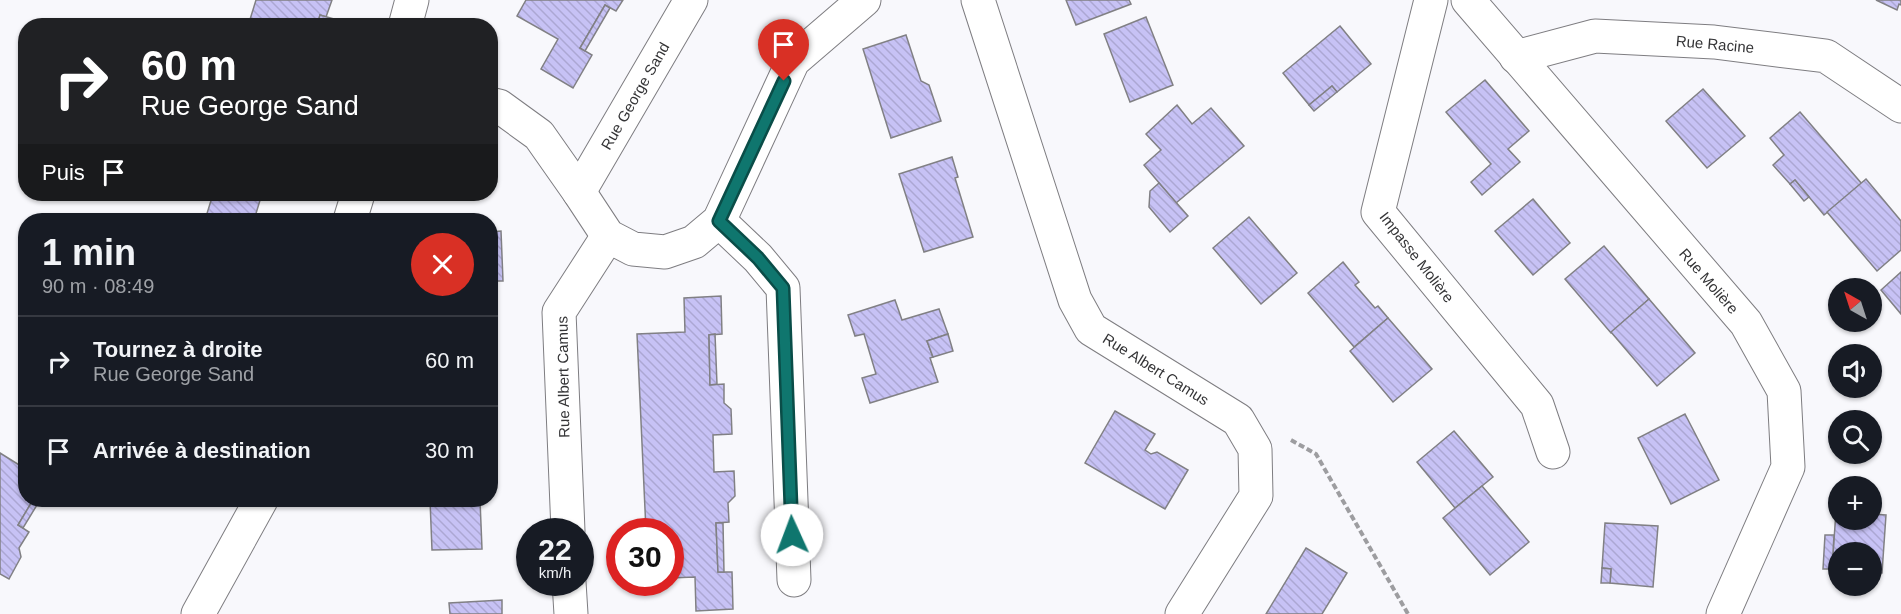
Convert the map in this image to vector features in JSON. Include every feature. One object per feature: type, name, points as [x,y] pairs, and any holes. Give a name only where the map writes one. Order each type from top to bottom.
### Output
[{"type":"street","points":[[407,18],[412,0]]},
{"type":"street","name":"Rue George Sand","points":[[579,192],[691,0]]},
{"type":"street","points":[[498,106],[539,135],[608,236],[633,249],[665,252],[694,242],[719,221],[793,62],[864,0]]},
{"type":"street","name":"Rue Albert Camus","points":[[978,0],[1075,300],[1091,329],[1238,420],[1255,449],[1256,496],[1182,614]]},
{"type":"street","name":"Impasse Molière","points":[[1431,0],[1378,212],[1537,405],[1553,452]]},
{"type":"street","name":"Rue Molière","points":[[1468,0],[1746,323],[1784,391],[1788,467],[1723,614]]},
{"type":"street","name":"Rue Racine","points":[[1516,57],[1596,36],[1714,42],[1826,56],[1901,106]]},
{"type":"street","points":[[719,221],[758,258],[783,288],[794,580]]},
{"type":"street","name":"Rue Albert Camus","points":[[568,518],[560,312],[608,236]]},
{"type":"street","points":[[198,614],[257,507]]},
{"type":"street","points":[[570,596],[571,614]]},
{"type":"path","points":[[1255,449],[1291,440],[1316,454],[1408,614]]},
{"type":"building","points":[[256,0],[332,0],[326,17],[320,15],[319,18],[250,18]]},
{"type":"building","points":[[526,0],[623,0],[616,11],[605,5],[580,48],[592,55],[573,88],[541,69],[558,39],[517,16]]},
{"type":"building","points":[[1066,0],[1129,0],[1131,4],[1076,25]]},
{"type":"building","points":[[1876,0],[1901,0],[1901,5],[1899,4],[1897,10]]},
{"type":"building","points":[[605,5],[610,8],[585,51],[580,48]]},
{"type":"building","points":[[1146,17],[1173,85],[1130,102],[1104,34]]},
{"type":"building","points":[[1340,26],[1371,64],[1337,92],[1332,86],[1309,105],[1283,73]]},
{"type":"building","points":[[906,35],[921,81],[929,85],[941,121],[891,138],[863,49]]},
{"type":"building","points":[[1485,80],[1529,131],[1508,149],[1520,162],[1482,195],[1471,182],[1491,164],[1446,112]]},
{"type":"building","points":[[1332,86],[1337,92],[1314,111],[1309,105]]},
{"type":"building","points":[[1703,89],[1745,136],[1707,168],[1666,121]]},
{"type":"building","points":[[1177,105],[1192,124],[1211,108],[1244,146],[1176,203],[1144,165],[1161,150],[1146,134]]},
{"type":"building","points":[[1800,112],[1862,184],[1824,215],[1795,180],[1790,184],[1773,165],[1784,155],[1770,138]]},
{"type":"building","points":[[952,157],[958,177],[955,178],[973,237],[924,252],[899,174]]},
{"type":"building","points":[[1866,179],[1901,221],[1901,250],[1877,271],[1827,212]]},
{"type":"building","points":[[1795,180],[1809,197],[1804,201],[1790,184]]},
{"type":"building","points":[[1159,183],[1188,216],[1170,232],[1149,207],[1150,191]]},
{"type":"building","points":[[1533,199],[1570,243],[1533,275],[1495,231]]},
{"type":"building","points":[[211,201],[260,201],[256,213],[207,213]]},
{"type":"building","points":[[1249,217],[1297,273],[1261,304],[1213,248]]},
{"type":"building","points":[[498,231],[501,231],[503,281],[498,281]]},
{"type":"building","points":[[1604,246],[1649,299],[1611,333],[1565,279]]},
{"type":"building","points":[[1343,262],[1359,282],[1355,285],[1375,308],[1378,306],[1388,318],[1354,347],[1308,293]]},
{"type":"building","points":[[1901,272],[1901,314],[1882,291]]},
{"type":"building","points":[[721,296],[722,334],[709,335],[710,385],[724,384],[724,403],[731,409],[732,434],[713,435],[714,472],[734,471],[735,496],[728,503],[729,522],[716,523],[718,572],[732,572],[733,609],[696,611],[695,577],[684,577],[684,518],[645,518],[637,334],[685,332],[684,298]]},
{"type":"building","points":[[1649,299],[1695,353],[1657,386],[1611,332]]},
{"type":"building","points":[[895,300],[902,320],[939,309],[948,334],[927,341],[938,382],[870,403],[862,378],[876,374],[864,334],[855,336],[848,315]]},
{"type":"building","points":[[1388,318],[1432,369],[1393,402],[1350,351]]},
{"type":"building","points":[[715,334],[717,384],[710,385],[709,335]]},
{"type":"building","points":[[948,334],[953,351],[933,357],[927,341]]},
{"type":"building","points":[[1115,411],[1155,434],[1145,450],[1151,454],[1157,452],[1188,470],[1165,509],[1085,463]]},
{"type":"building","points":[[1685,414],[1719,480],[1671,504],[1638,438]]},
{"type":"building","points":[[1454,431],[1493,477],[1455,508],[1417,462]]},
{"type":"building","points":[[0,453],[18,464],[18,507],[29,507],[18,525],[29,532],[19,548],[21,557],[9,579],[0,574]]},
{"type":"building","points":[[1482,486],[1529,542],[1490,575],[1443,518]]},
{"type":"building","points":[[29,507],[36,507],[23,528],[18,525]]},
{"type":"building","points":[[430,507],[480,507],[482,549],[432,550]]},
{"type":"building","points":[[1882,515],[1886,515],[1882,573],[1882,542],[1834,542],[1835,530],[1882,530]]},
{"type":"building","points":[[716,523],[723,523],[724,572],[718,572]]},
{"type":"building","points":[[1605,523],[1658,526],[1653,587],[1610,583],[1611,569],[1602,568]]},
{"type":"building","points":[[1825,535],[1834,535],[1834,542],[1828,542],[1828,569],[1823,569]]},
{"type":"building","points":[[1306,548],[1347,573],[1322,614],[1266,614]]},
{"type":"building","points":[[1602,568],[1611,569],[1610,583],[1601,583]]},
{"type":"building","points":[[502,600],[502,614],[450,614],[449,603]]},
{"type":"route","points":[[784,81],[719,221],[758,258],[783,288],[792,535]]}]
